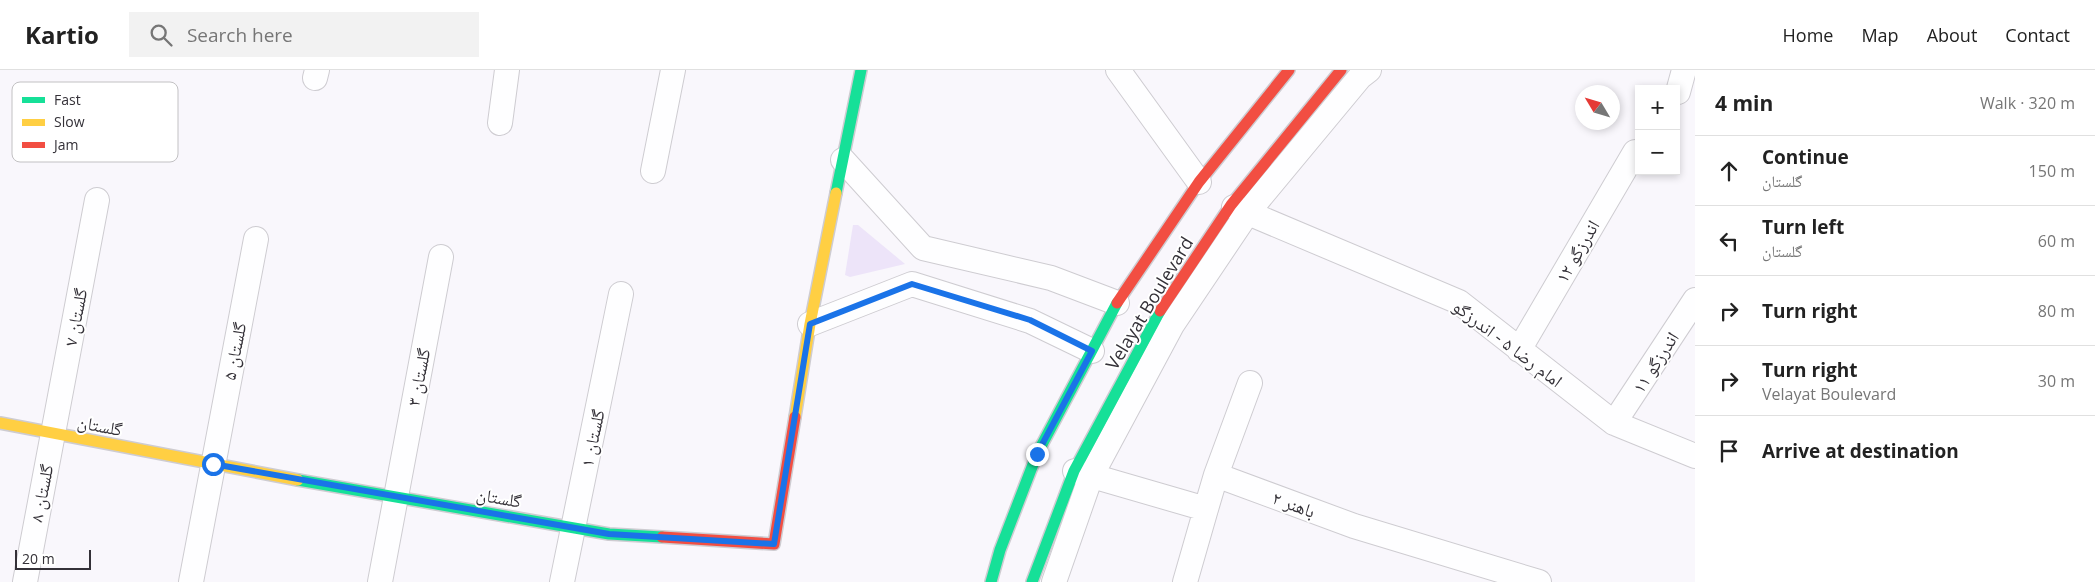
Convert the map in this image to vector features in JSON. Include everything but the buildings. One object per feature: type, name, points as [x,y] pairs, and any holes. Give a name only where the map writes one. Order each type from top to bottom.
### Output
[{"type":"street","points":[[500,123],[507,70]]},
{"type":"street","points":[[653,171],[673,70]]},
{"type":"street","points":[[810,324],[861,70]]},
{"type":"street","points":[[1118,70],[1199,182]]},
{"type":"street","name":"Velayat Boulevard","points":[[991,582],[1000,550],[1037,454],[1092,351],[1199,182],[1289,70]]},
{"type":"street","name":"Velayat Boulevard","points":[[1032,582],[1038,562],[1082,473],[1151,318],[1240,209],[1341,70]]},
{"type":"street","points":[[1054,582],[1082,473],[1240,209],[1360,77],[1369,70]]},
{"type":"street","name":"اندرزگو ۱۲","points":[[1519,350],[1635,152]]},
{"type":"street","points":[[843,160],[923,248],[1051,278],[1121,305]]},
{"type":"street","name":"گلستان ۷","points":[[53,433],[97,200]]},
{"type":"street","name":"امام رضا ۵ - اندرزگو","points":[[1240,209],[1459,302],[1614,423],[1695,456]]},
{"type":"street","name":"گلستان ۵","points":[[191,582],[256,239]]},
{"type":"street","points":[[912,284],[923,248]]},
{"type":"street","name":"گلستان ۳","points":[[380,582],[441,257]]},
{"type":"street","points":[[810,324],[912,284],[1030,320],[1092,351]]},
{"type":"street","name":"گلستان ۱","points":[[562,582],[621,294]]},
{"type":"street","name":"اندرزگو ۱۱","points":[[1614,423],[1695,300]]},
{"type":"street","name":"گلستان","points":[[0,423],[213,464],[609,534],[774,544],[810,324]]},
{"type":"street","points":[[1185,582],[1216,475],[1250,383]]},
{"type":"street","name":"گلستان ۸","points":[[25,582],[53,433]]},
{"type":"street","points":[[1082,473],[1206,509]]},
{"type":"street","name":"باهنر ۲","points":[[1216,475],[1354,526],[1539,582]]},
{"type":"shaded area","points":[[853,225],[858,225],[905,264],[850,277],[845,275]]},
{"type":"traffic: fast","points":[[836,193],[861,70]]},
{"type":"traffic: fast","points":[[991,582],[1000,550],[1037,454],[1117,303]]},
{"type":"traffic: fast","points":[[1032,582],[1074,471],[1160,311]]},
{"type":"traffic: fast","points":[[298,480],[609,534],[662,537]]},
{"type":"traffic: slow","points":[[795,417],[810,324],[836,193]]},
{"type":"traffic: slow","points":[[0,423],[298,480]]},
{"type":"traffic: jam","points":[[1117,303],[1199,182],[1289,70]]},
{"type":"traffic: jam","points":[[1160,311],[1231,205],[1341,70]]},
{"type":"traffic: jam","points":[[662,537],[774,544],[795,417]]},
{"type":"route","points":[[213,464],[609,534],[774,544],[810,324],[912,284],[1030,320],[1092,351],[1037,454]]}]
